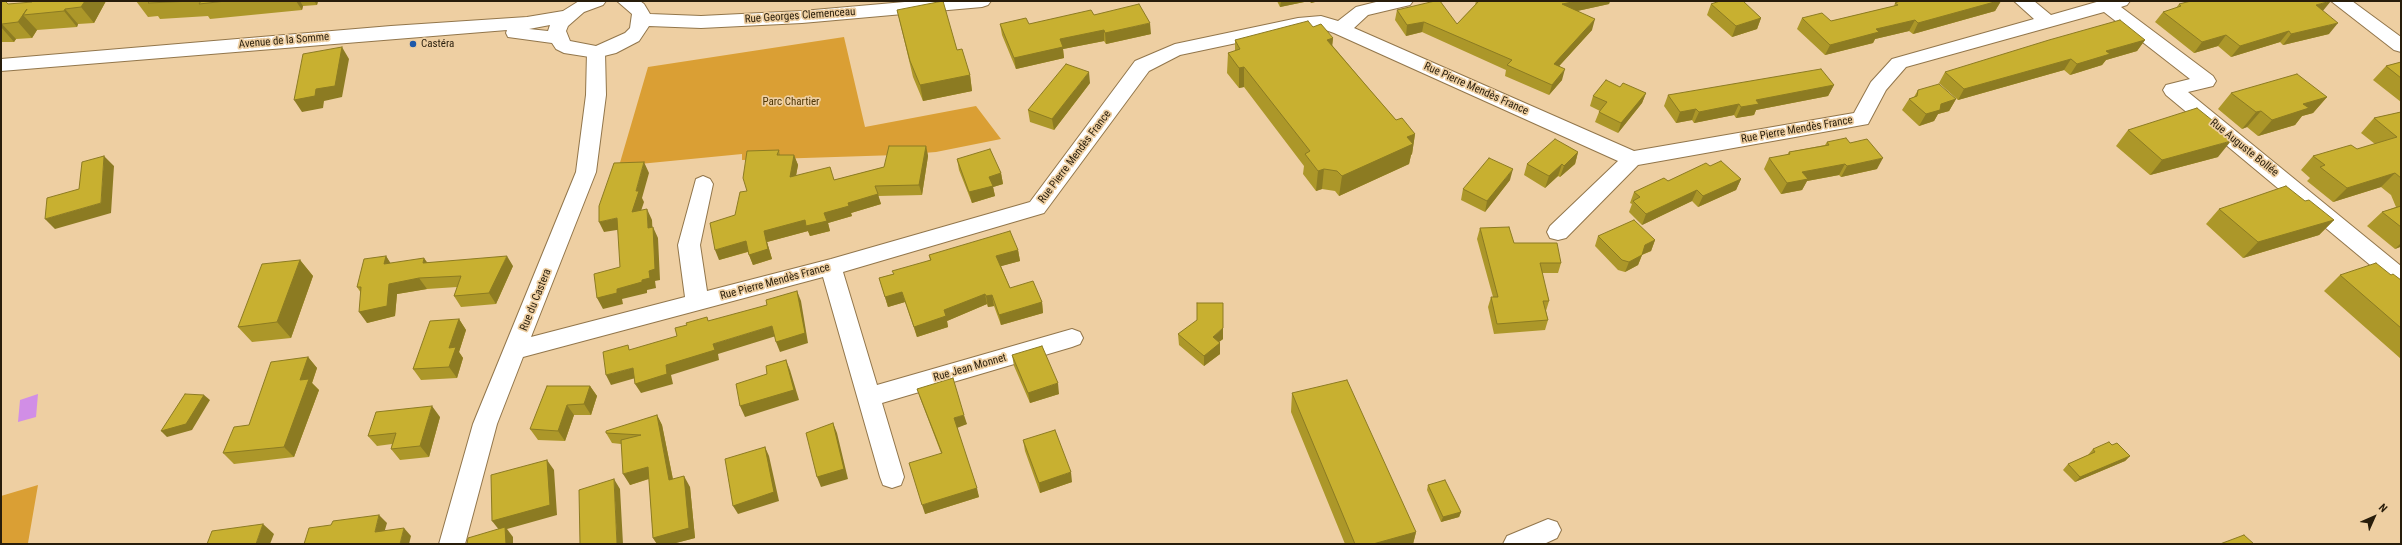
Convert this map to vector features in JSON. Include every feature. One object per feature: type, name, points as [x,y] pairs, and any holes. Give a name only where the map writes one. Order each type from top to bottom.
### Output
[{"type":"street","name":"Avenue de la Somme","points":[[1,65],[391,32],[527,23],[597,1]]},
{"type":"street","points":[[574,8],[558,27],[558,38],[563,45],[571,49],[596,52],[615,46],[632,37],[639,29],[642,20],[638,8],[626,1]]},
{"type":"street","name":"Rue Georges Clemenceau","points":[[642,20],[701,22],[802,17],[982,1]]},
{"type":"street","points":[[1341,29],[1362,11],[1404,1]]},
{"type":"street","points":[[2023,1],[2048,21]]},
{"type":"street","points":[[2340,1],[2401,46]]},
{"type":"street","name":"Rue Pierre Mendès France","points":[[516,350],[831,267],[1037,208],[1142,66],[1175,50],[1298,24],[1321,22],[1341,29],[1632,159],[1861,119],[1878,87],[1899,63],[2114,3]]},
{"type":"street","name":"Rue Auguste Bollée","points":[[2114,3],[2206,81],[2173,90],[2401,278]]},
{"type":"street","name":"Avenue de la Somme","points":[[1,73],[424,37],[524,33],[558,38]]},
{"type":"street","name":"Rue du Castera","points":[[452,544],[485,424],[516,350],[586,172],[596,95],[596,52]]},
{"type":"street","points":[[1558,232],[1632,159]]},
{"type":"street","points":[[697,302],[689,245],[703,184]]},
{"type":"street","points":[[831,267],[892,477]]},
{"type":"street","name":"Rue Jean Monnet","points":[[869,397],[1072,338]]},
{"type":"street","points":[[1516,544],[1548,530]]},
{"type":"green space","name":"Parc Chartier","points":[[844,37],[865,127],[976,106],[1001,139],[936,152],[897,155],[742,160],[742,154],[619,166],[648,67]]},
{"type":"green space","points":[[38,485],[28,543],[1,544],[1,496]]},
{"type":"shaded area","points":[[38,394],[36,417],[18,422],[20,400]]},
{"type":"building","points":[[1,1],[5,1],[8,4],[32,1],[85,1],[81,7],[65,9],[64,11],[23,15],[27,9],[18,22],[1,25]]},
{"type":"building","points":[[150,1],[193,1],[148,3]]},
{"type":"building","points":[[201,1],[226,1],[199,4]]},
{"type":"building","points":[[943,1],[957,50],[962,49],[970,75],[920,85],[910,61],[897,10]]},
{"type":"building","points":[[1440,1],[1457,24],[1479,1],[1577,1],[1562,4],[1595,19],[1554,64],[1565,69],[1552,85],[1507,65],[1512,60],[1424,22],[1407,25],[1397,10]]},
{"type":"building","points":[[1720,1],[1743,1],[1761,18],[1736,26],[1711,4]]},
{"type":"building","points":[[1900,1],[1998,1],[1918,23],[1915,20],[1876,29],[1879,32],[1830,45],[1802,18],[1822,13],[1831,21],[1898,5],[1895,3]]},
{"type":"building","points":[[2191,1],[2331,1],[2316,5],[2338,23],[2291,34],[2289,31],[2240,46],[2226,35],[2202,42],[2163,12],[2181,6],[2179,4]]},
{"type":"building","points":[[1139,4],[1150,23],[1105,33],[1104,30],[1060,39],[1063,47],[1014,58],[1000,24],[1026,18],[1029,24],[1091,10],[1094,15]]},
{"type":"building","points":[[2120,20],[2145,40],[2106,51],[2110,54],[2077,64],[2071,59],[1964,89],[1945,72],[2049,40]]},
{"type":"building","points":[[1308,21],[1313,27],[1321,24],[1333,38],[1327,40],[1370,90],[1396,120],[1402,118],[1415,134],[1407,137],[1413,144],[1342,176],[1337,171],[1324,169],[1318,171],[1305,154],[1310,151],[1244,67],[1239,68],[1228,53],[1240,49],[1235,40]]},
{"type":"building","points":[[342,47],[335,86],[316,89],[315,96],[294,100],[303,54]]},
{"type":"building","points":[[2401,62],[2401,78],[2386,66]]},
{"type":"building","points":[[1066,64],[1089,72],[1052,119],[1028,110]]},
{"type":"building","points":[[1821,69],[1834,85],[1756,100],[1759,104],[1741,107],[1739,104],[1699,112],[1696,109],[1680,112],[1668,95]]},
{"type":"building","points":[[2297,74],[2327,97],[2303,104],[2309,108],[2272,120],[2261,111],[2256,112],[2231,93]]},
{"type":"building","points":[[1606,80],[1620,87],[1623,83],[1646,93],[1621,123],[1599,112],[1607,102],[1593,96]]},
{"type":"building","points":[[1939,84],[1956,99],[1941,104],[1940,110],[1926,114],[1909,99],[1917,96],[1918,90]]},
{"type":"building","points":[[2197,108],[2218,125],[2214,126],[2231,141],[2162,160],[2128,130]]},
{"type":"building","points":[[2401,112],[2401,178],[2395,173],[2347,188],[2320,167],[2325,165],[2313,156],[2351,145],[2357,149],[2397,137],[2374,118]]},
{"type":"building","points":[[1846,138],[1850,143],[1867,139],[1883,158],[1847,166],[1845,164],[1802,172],[1808,179],[1787,183],[1769,158],[1790,154],[1789,152],[1829,145],[1827,142]]},
{"type":"building","points":[[1555,139],[1578,152],[1564,166],[1562,164],[1549,176],[1527,164]]},
{"type":"building","points":[[889,146],[926,146],[919,185],[875,186],[878,194],[848,203],[849,206],[824,213],[827,221],[806,226],[805,220],[764,231],[768,249],[749,255],[746,241],[715,250],[710,223],[735,215],[740,192],[747,191],[743,178],[747,151],[779,150],[777,155],[794,155],[790,177],[830,167],[834,180],[884,167]]},
{"type":"building","points":[[990,149],[1001,173],[989,177],[993,186],[969,192],[957,159]]},
{"type":"building","points":[[104,156],[101,203],[45,219],[47,198],[79,189],[82,162]]},
{"type":"building","points":[[1489,158],[1513,169],[1487,201],[1463,189]]},
{"type":"building","points":[[1721,161],[1741,179],[1703,196],[1697,190],[1646,214],[1633,201],[1640,197],[1634,192],[1664,178],[1668,181],[1706,163],[1710,166]]},
{"type":"building","points":[[644,162],[636,191],[639,191],[632,212],[647,209],[648,228],[653,227],[655,269],[649,271],[650,278],[642,280],[642,282],[617,289],[617,293],[597,298],[594,274],[620,267],[617,218],[599,222],[599,206],[614,163]]},
{"type":"building","points":[[2286,186],[2305,201],[2309,200],[2334,220],[2258,242],[2219,209]]},
{"type":"building","points":[[2401,206],[2401,227],[2382,212]]},
{"type":"building","points":[[1634,220],[1655,240],[1645,245],[1642,255],[1629,262],[1622,260],[1598,236]]},
{"type":"building","points":[[1509,227],[1514,243],[1557,243],[1561,263],[1540,263],[1549,301],[1543,301],[1548,320],[1497,324],[1491,297],[1498,297],[1480,228]]},
{"type":"building","points":[[1010,231],[1018,250],[996,256],[1010,288],[1033,281],[1042,302],[999,315],[992,295],[986,296],[985,294],[944,310],[946,316],[914,327],[902,292],[885,297],[879,278],[894,274],[892,271],[931,260],[929,255]]},
{"type":"building","points":[[386,256],[384,264],[424,258],[423,263],[507,256],[489,293],[454,296],[461,276],[419,278],[389,284],[387,306],[359,312],[361,287],[357,287],[364,259]]},
{"type":"building","points":[[300,260],[277,322],[238,327],[262,264]]},
{"type":"building","points":[[2376,263],[2391,275],[2393,274],[2401,280],[2401,328],[2340,275]]},
{"type":"building","points":[[797,291],[805,333],[776,342],[772,326],[713,344],[715,350],[666,365],[667,374],[635,384],[633,368],[606,375],[603,352],[628,345],[629,350],[677,336],[675,328],[687,325],[686,323],[707,317],[708,321],[767,305],[766,300]]},
{"type":"building","points":[[1197,303],[1223,303],[1223,328],[1213,337],[1220,343],[1204,356],[1178,334],[1197,320]]},
{"type":"building","points":[[459,319],[449,348],[456,347],[449,367],[413,369],[430,321]]},
{"type":"building","points":[[1042,346],[1058,383],[1028,393],[1012,355]]},
{"type":"building","points":[[308,357],[300,380],[309,379],[284,447],[223,453],[234,427],[249,425],[271,362]]},
{"type":"building","points":[[786,360],[794,390],[740,406],[736,384],[767,374],[766,366]]},
{"type":"building","points":[[953,378],[964,415],[954,418],[977,488],[922,505],[909,463],[942,453],[917,389]]},
{"type":"building","points":[[1347,380],[1416,532],[1373,544],[1355,544],[1292,393]]},
{"type":"building","points":[[547,386],[590,386],[584,404],[567,405],[558,431],[530,429]]},
{"type":"building","points":[[185,394],[204,395],[186,424],[161,431]]},
{"type":"building","points":[[432,406],[420,446],[391,449],[396,433],[368,436],[376,412]]},
{"type":"building","points":[[657,415],[669,480],[684,476],[689,528],[653,538],[648,467],[623,474],[621,440],[641,435],[606,433],[606,431]]},
{"type":"building","points":[[833,423],[844,469],[817,477],[806,433]]},
{"type":"building","points":[[1055,430],[1071,472],[1039,483],[1023,440]]},
{"type":"building","points":[[2109,442],[2112,445],[2117,443],[2130,456],[2080,477],[2068,464],[2095,452],[2093,449]]},
{"type":"building","points":[[765,447],[774,492],[733,506],[725,459]]},
{"type":"building","points":[[547,460],[550,505],[492,521],[491,475]]},
{"type":"building","points":[[614,479],[617,544],[580,544],[579,490]]},
{"type":"building","points":[[1445,480],[1461,512],[1443,517],[1428,485]]},
{"type":"building","points":[[379,515],[375,532],[404,528],[400,544],[304,544],[309,528],[331,525],[333,521]]},
{"type":"building","points":[[263,524],[256,544],[207,544],[212,531]]},
{"type":"building","points":[[505,527],[506,544],[467,544],[468,538]]},
{"type":"building","points":[[2244,535],[2254,544],[2220,544]]},
{"type":"place","name":"Castéra","points":[[413,44]]}]
